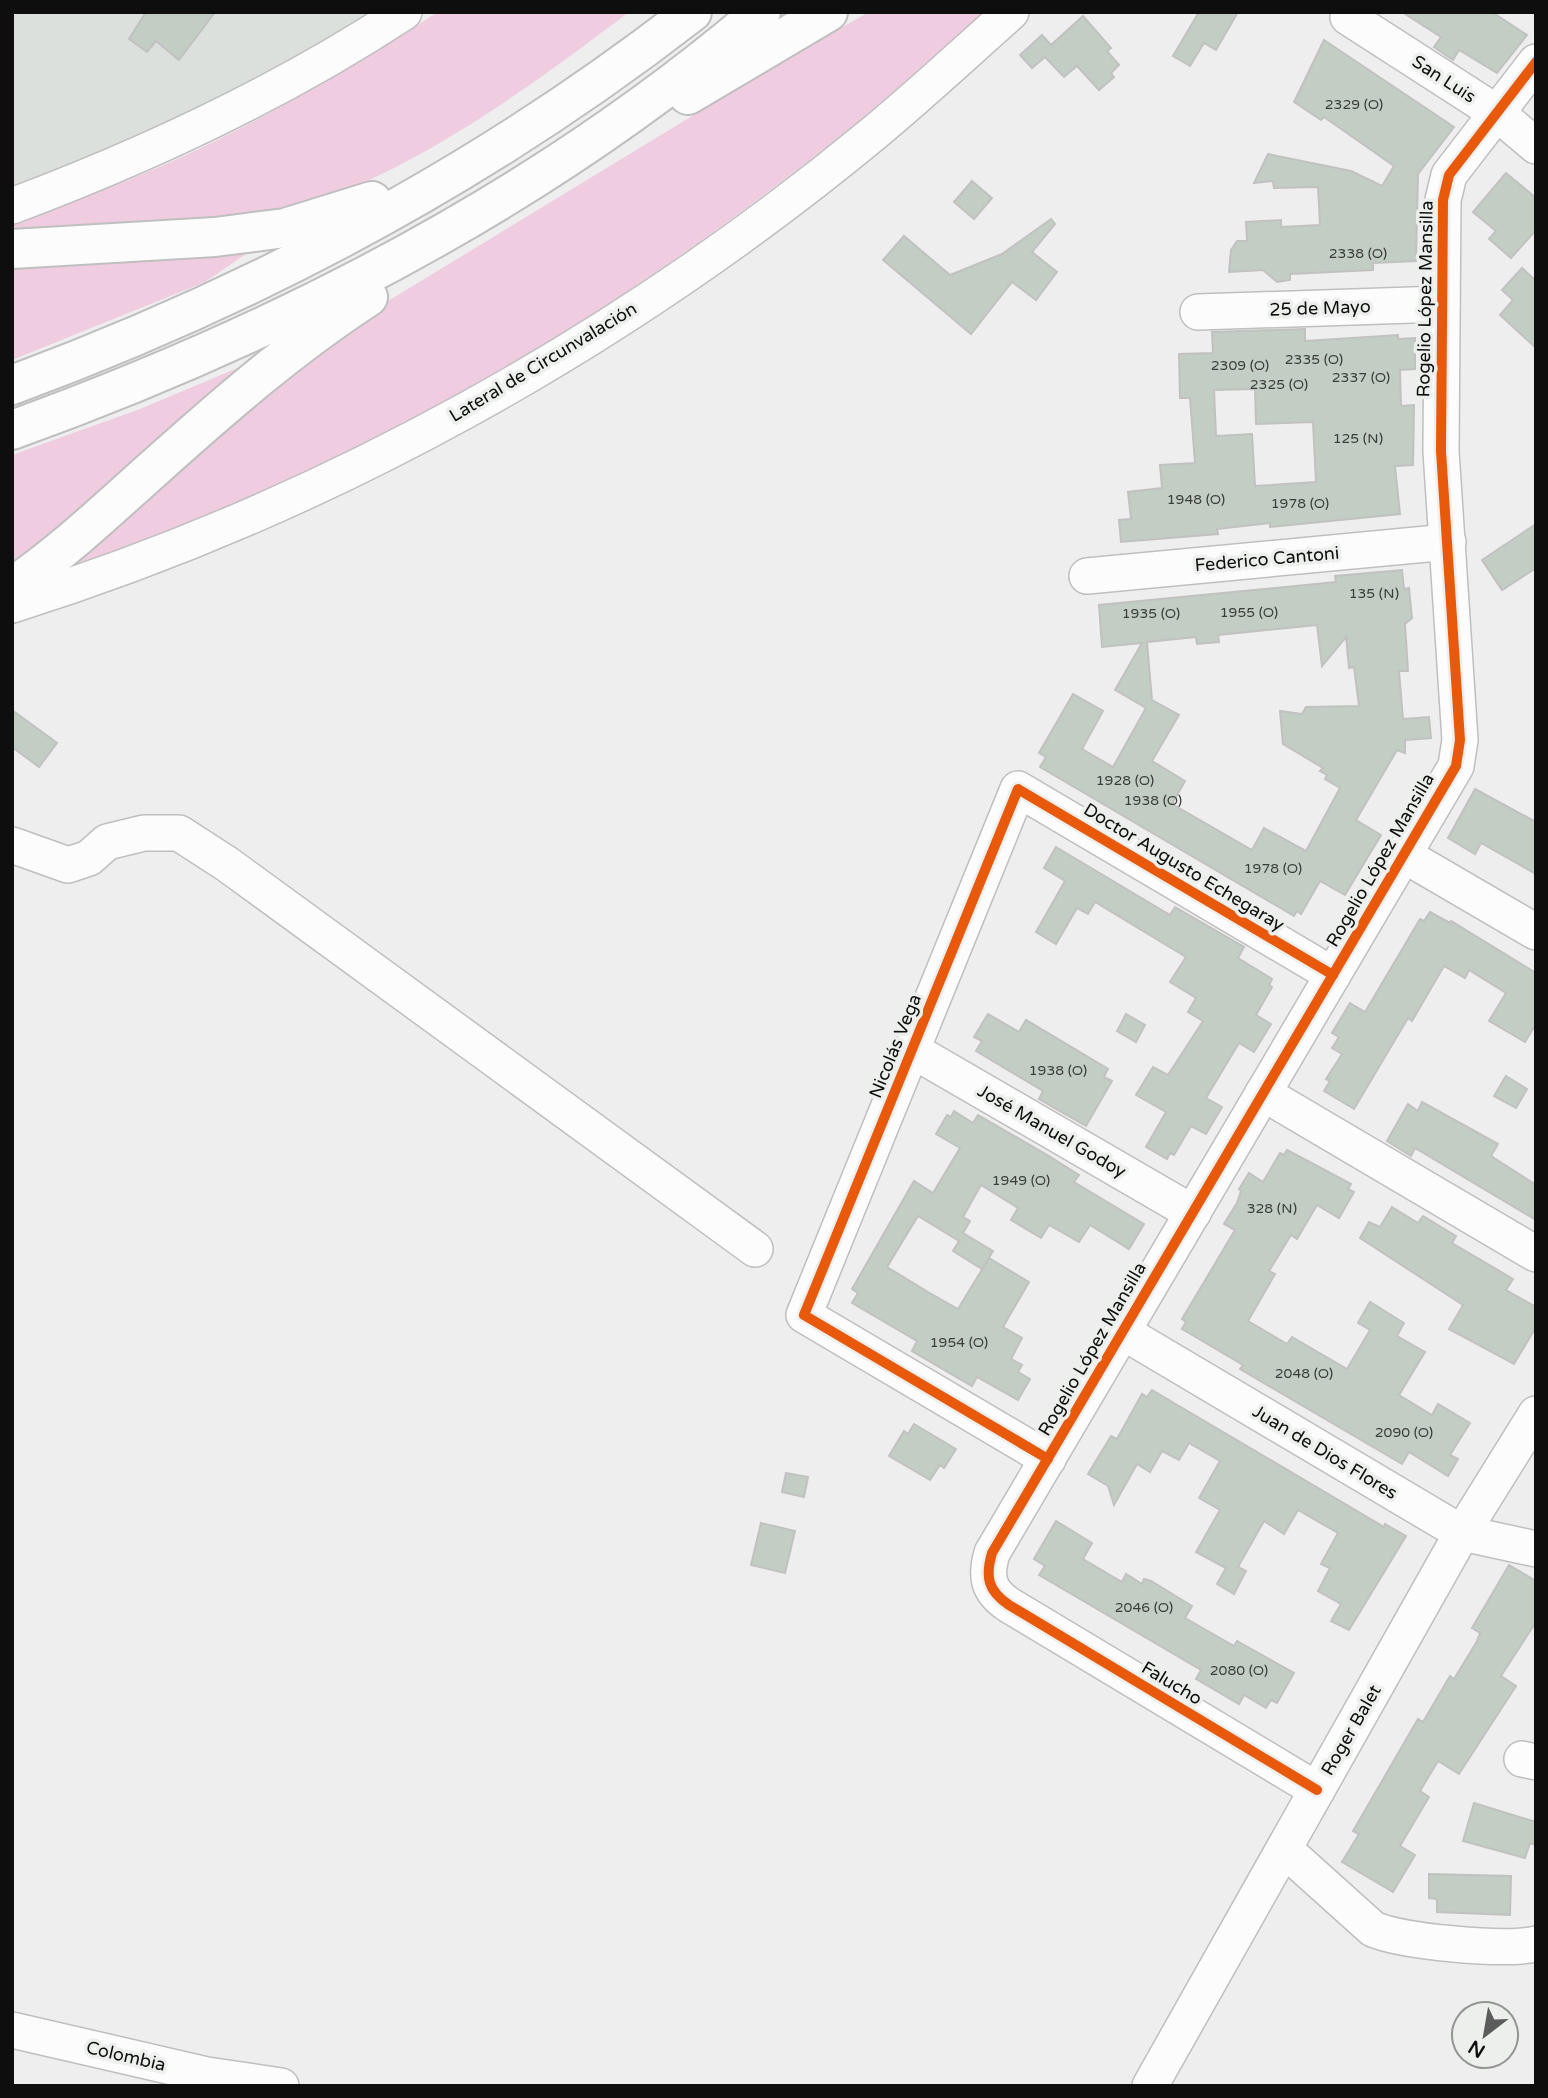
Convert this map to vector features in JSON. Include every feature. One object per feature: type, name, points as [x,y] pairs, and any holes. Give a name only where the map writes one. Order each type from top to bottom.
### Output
[{"type":"highway","points":[[606,76],[669,12]]},
{"type":"highway","points":[[12,386],[127,342],[257,283],[379,219],[490,153],[606,76],[692,12]]},
{"type":"highway","points":[[12,587],[80,536],[176,449],[319,331],[523,184],[653,95],[761,12]]},
{"type":"highway","points":[[12,430],[136,382],[267,325],[425,243],[523,184],[702,88],[828,12]]},
{"type":"highway","points":[[12,249],[215,237],[285,228],[385,197],[490,153]]},
{"type":"street","points":[[12,206],[139,155],[207,122],[323,61],[404,12]]},
{"type":"street","name":"Lateral de Circunvalación","points":[[12,605],[110,571],[275,505],[402,444],[577,345],[642,304],[828,169],[948,70],[1011,12]]},
{"type":"street","name":"San Luis","points":[[1348,17],[1497,113],[1536,146]]},
{"type":"street","name":"Rogelio López Mansilla","points":[[1009,1605],[990,1587],[987,1570],[992,1553],[1456,766],[1460,748],[1441,451],[1443,200],[1447,180],[1536,62]]},
{"type":"street","name":"25 de Mayo","points":[[1198,312],[1442,304]]},
{"type":"street","name":"Federico Cantoni","points":[[1087,576],[1448,542]]},
{"type":"street","name":"Doctor Augusto Echegaray","points":[[1018,789],[1333,975]]},
{"type":"street","name":"Nicolás Vega","points":[[1018,789],[804,1315],[1048,1459]]},
{"type":"street","points":[[12,845],[68,865],[89,858],[107,842],[144,833],[178,833],[228,864],[755,1249]]},
{"type":"street","points":[[1404,855],[1536,932]]},
{"type":"street","name":"José Manuel Godoy","points":[[912,1050],[1192,1213]]},
{"type":"street","points":[[1263,1093],[1536,1255]]},
{"type":"street","name":"Juan de Dios Flores","points":[[1123,1332],[1462,1533],[1536,1549]]},
{"type":"street","name":"Roger Balet","points":[[1150,2086],[1462,1533],[1536,1414]]},
{"type":"street","name":"Falucho","points":[[1009,1605],[1317,1790]]},
{"type":"street","points":[[1284,1849],[1373,1929],[1391,1937],[1502,1945],[1536,1944]]},
{"type":"street","name":"Colombia","points":[[12,2030],[207,2075],[281,2086]]},
{"type":"shaded area","points":[[12,12],[375,12],[271,74],[146,136],[12,192]]},
{"type":"shaded area","points":[[438,12],[629,12],[510,99],[465,127],[374,178],[329,196],[286,209],[245,216],[12,233],[12,221],[138,176],[216,141],[329,79]]},
{"type":"shaded area","points":[[869,12],[987,12],[909,80],[749,206],[582,321],[406,423],[313,469],[180,526],[45,579],[188,458],[370,312],[766,71]]},
{"type":"shaded area","points":[[262,243],[205,282],[12,360],[12,258]]},
{"type":"shaded area","points":[[273,353],[12,576],[12,455],[140,409]]},
{"type":"building","points":[[146,12],[215,12],[179,60],[156,41],[147,52],[129,39]]},
{"type":"building","points":[[1199,12],[1238,12],[1216,50],[1204,43],[1190,66],[1173,56]]},
{"type":"building","points":[[1402,12],[1492,12],[1527,35],[1497,73],[1459,50],[1453,60],[1434,47],[1441,37]]},
{"type":"building","points":[[1083,16],[1111,48],[1107,51],[1119,65],[1111,73],[1114,77],[1099,90],[1077,66],[1064,77],[1045,57],[1032,68],[1020,55],[1042,35],[1051,45]]},
{"type":"building","points":[[1324,40],[1454,127],[1418,174],[1416,261],[1373,263],[1373,270],[1290,274],[1290,280],[1277,282],[1263,270],[1229,272],[1231,250],[1237,241],[1247,241],[1246,222],[1281,220],[1281,227],[1320,225],[1318,187],[1274,188],[1273,181],[1254,183],[1268,154],[1351,171],[1382,186],[1394,166],[1324,117],[1321,120],[1294,102]]},
{"type":"building","points":[[1506,173],[1536,198],[1536,230],[1511,258],[1489,239],[1496,231],[1473,212]]},
{"type":"building","points":[[972,181],[992,198],[974,219],[954,202]]},
{"type":"building","points":[[1051,219],[1055,224],[1032,252],[1057,272],[1036,300],[1012,282],[971,334],[883,260],[904,236],[950,275],[1002,254]]},
{"type":"building","points":[[1522,268],[1536,281],[1536,348],[1500,315],[1513,300],[1502,290]]},
{"type":"building","points":[[1305,329],[1305,341],[1398,335],[1398,339],[1415,338],[1415,369],[1400,370],[1401,406],[1414,405],[1413,465],[1395,466],[1400,514],[1270,527],[1270,523],[1217,529],[1218,534],[1121,542],[1119,520],[1131,519],[1128,492],[1162,488],[1160,465],[1195,463],[1190,398],[1180,398],[1179,354],[1213,353],[1212,332]],"holes":[[[1255,389],[1256,424],[1313,422],[1316,482],[1255,486],[1252,434],[1216,436],[1214,390]]]},
{"type":"building","points":[[1536,524],[1536,568],[1502,590],[1482,560]]},
{"type":"building","points":[[1402,570],[1404,589],[1409,588],[1412,618],[1405,624],[1408,671],[1399,671],[1403,719],[1429,717],[1431,738],[1405,740],[1405,753],[1397,750],[1356,820],[1381,835],[1345,895],[1320,881],[1301,914],[1297,911],[1294,916],[1040,767],[1046,757],[1039,753],[1073,694],[1103,711],[1082,749],[1113,767],[1146,708],[1115,690],[1142,643],[1102,647],[1099,605],[1336,582],[1335,576]],"holes":[[[1317,625],[1322,666],[1346,637],[1349,668],[1354,667],[1359,706],[1306,707],[1302,714],[1280,711],[1283,744],[1323,768],[1320,771],[1327,775],[1325,779],[1340,788],[1306,851],[1264,828],[1252,850],[1172,804],[1185,781],[1152,761],[1179,715],[1152,700],[1147,642],[1196,637],[1197,644],[1219,642],[1218,635]]]},
{"type":"building","points":[[12,710],[57,743],[39,767],[12,747]]},
{"type":"building","points":[[1475,789],[1536,822],[1536,874],[1481,843],[1475,854],[1448,838]]},
{"type":"building","points":[[1056,847],[1170,915],[1175,907],[1244,947],[1238,958],[1272,979],[1269,985],[1272,987],[1256,1015],[1271,1024],[1254,1052],[1239,1043],[1206,1098],[1222,1107],[1206,1134],[1191,1126],[1174,1155],[1170,1153],[1167,1159],[1146,1147],[1166,1112],[1136,1095],[1153,1067],[1168,1075],[1203,1021],[1188,1012],[1196,998],[1170,982],[1186,957],[1095,902],[1088,914],[1077,908],[1056,944],[1036,932],[1065,881],[1044,868]]},
{"type":"building","points":[[1430,912],[1450,923],[1451,921],[1536,973],[1536,1024],[1525,1042],[1489,1021],[1506,993],[1469,970],[1465,978],[1444,966],[1412,1021],[1408,1018],[1354,1109],[1324,1091],[1330,1081],[1326,1079],[1342,1054],[1332,1048],[1339,1037],[1332,1033],[1350,1003],[1365,1012],[1420,919],[1424,921]]},
{"type":"building","points":[[988,1014],[1019,1032],[1026,1020],[1108,1069],[1104,1077],[1112,1081],[1086,1126],[1039,1099],[1043,1091],[976,1051],[982,1041],[974,1037]]},
{"type":"building","points":[[1126,1014],[1145,1025],[1136,1042],[1117,1031]]},
{"type":"building","points":[[1506,1076],[1527,1089],[1516,1108],[1494,1096]]},
{"type":"building","points":[[1422,1102],[1498,1144],[1491,1156],[1536,1185],[1536,1220],[1415,1148],[1411,1156],[1387,1141],[1408,1104],[1418,1111]]},
{"type":"building","points":[[954,1111],[973,1123],[978,1115],[1049,1156],[1079,1175],[1074,1182],[1144,1224],[1129,1249],[1090,1225],[1079,1242],[1049,1225],[1041,1238],[1011,1220],[1018,1208],[981,1185],[963,1217],[970,1221],[963,1233],[993,1251],[982,1269],[953,1251],[959,1241],[918,1216],[887,1267],[928,1292],[958,1309],[989,1258],[1029,1282],[1003,1327],[1022,1338],[1011,1359],[1022,1365],[1018,1372],[1030,1379],[1018,1400],[977,1377],[972,1386],[912,1351],[917,1341],[852,1303],[858,1293],[852,1289],[914,1181],[933,1193],[960,1148],[936,1134],[947,1115],[951,1117]]},
{"type":"building","points":[[1287,1150],[1351,1184],[1348,1189],[1354,1192],[1339,1218],[1317,1205],[1297,1239],[1291,1235],[1269,1271],[1275,1274],[1248,1321],[1287,1344],[1292,1337],[1347,1369],[1370,1330],[1358,1323],[1370,1302],[1404,1323],[1397,1336],[1425,1352],[1399,1395],[1432,1415],[1438,1404],[1470,1423],[1450,1455],[1458,1459],[1448,1476],[1409,1452],[1402,1464],[1240,1369],[1243,1365],[1182,1329],[1186,1322],[1182,1319],[1235,1230],[1224,1224],[1237,1203],[1241,1191],[1239,1189],[1249,1173],[1263,1182],[1280,1153],[1284,1155]]},
{"type":"building","points":[[1392,1207],[1418,1223],[1423,1216],[1456,1236],[1452,1243],[1513,1279],[1506,1290],[1536,1307],[1536,1327],[1514,1364],[1449,1329],[1463,1305],[1360,1238],[1369,1222],[1380,1227]]},
{"type":"building","points":[[1152,1390],[1384,1527],[1385,1524],[1406,1536],[1349,1630],[1331,1621],[1341,1604],[1318,1591],[1330,1568],[1321,1564],[1338,1533],[1298,1510],[1284,1534],[1264,1521],[1238,1567],[1246,1571],[1234,1594],[1217,1584],[1226,1568],[1196,1552],[1220,1510],[1199,1498],[1220,1461],[1189,1443],[1179,1460],[1162,1451],[1150,1472],[1137,1464],[1114,1505],[1108,1486],[1088,1474],[1111,1436],[1117,1439],[1142,1394],[1147,1397]]},
{"type":"building","points":[[914,1424],[956,1449],[944,1468],[940,1465],[930,1480],[889,1456],[904,1431],[908,1434]]},
{"type":"building","points":[[786,1473],[808,1477],[804,1497],[782,1492]]},
{"type":"building","points":[[1056,1521],[1092,1543],[1083,1559],[1122,1582],[1126,1574],[1142,1584],[1144,1579],[1151,1581],[1192,1606],[1185,1618],[1234,1646],[1237,1641],[1294,1673],[1277,1703],[1271,1700],[1266,1708],[1244,1695],[1239,1704],[1196,1679],[1201,1670],[1039,1575],[1045,1566],[1034,1559]]},
{"type":"building","points":[[761,1523],[795,1531],[785,1573],[751,1565]]},
{"type":"building","points":[[1509,1565],[1536,1581],[1536,1622],[1501,1676],[1516,1686],[1459,1774],[1438,1761],[1420,1791],[1429,1797],[1400,1846],[1415,1855],[1393,1892],[1342,1862],[1359,1834],[1353,1831],[1418,1719],[1423,1722],[1450,1676],[1454,1679],[1476,1643],[1480,1633],[1472,1628]]},
{"type":"building","points":[[1474,1803],[1536,1822],[1536,1845],[1530,1843],[1525,1858],[1463,1841]]},
{"type":"building","points":[[1429,1874],[1511,1876],[1510,1915],[1437,1912],[1437,1899],[1429,1898]]},
{"type":"cycle path","points":[[1317,1790],[1009,1605],[993,1589],[989,1569],[992,1553],[1456,766],[1460,740],[1441,451],[1443,200],[1449,175],[1536,62]]},
{"type":"cycle path","points":[[1048,1459],[804,1315],[1018,789],[1333,975]]}]
